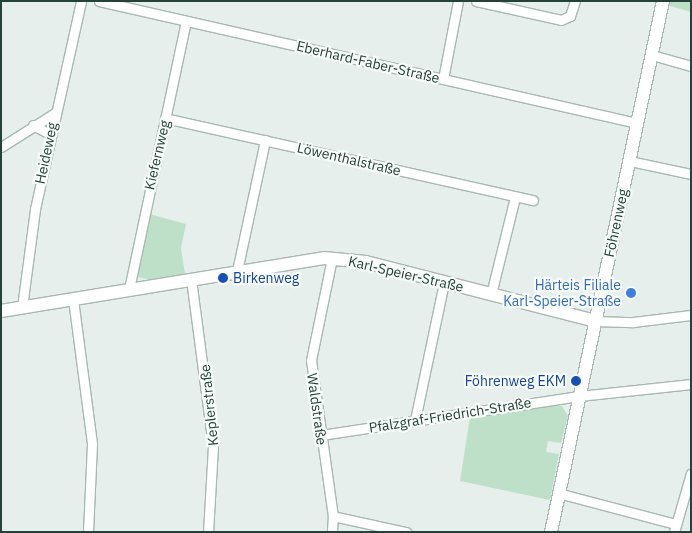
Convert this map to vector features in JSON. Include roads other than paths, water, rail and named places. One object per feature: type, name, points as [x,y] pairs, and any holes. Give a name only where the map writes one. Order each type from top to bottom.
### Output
[{"type":"street","name":"Heideweg","points":[[22,307],[35,209],[50,134],[81,1]]},
{"type":"street","name":"Eberhard-Faber-Straße","points":[[99,1],[637,123]]},
{"type":"street","points":[[443,79],[458,1]]},
{"type":"street","points":[[476,1],[561,20],[570,16],[575,1]]},
{"type":"street","name":"Föhrenweg","points":[[551,532],[663,1]]},
{"type":"street","name":"Kiefernweg","points":[[129,289],[186,21]]},
{"type":"street","points":[[652,55],[691,66]]},
{"type":"street","points":[[1,147],[55,113]]},
{"type":"street","name":"Löwenthalstraße","points":[[165,118],[533,200]]},
{"type":"street","points":[[33,126],[50,134]]},
{"type":"street","points":[[237,271],[265,140]]},
{"type":"street","points":[[630,161],[691,174]]},
{"type":"street","points":[[491,294],[515,197]]},
{"type":"street","name":"Karl-Speier-Straße","points":[[1,310],[237,271],[332,258],[366,262],[594,321],[627,322],[691,316]]},
{"type":"street","name":"Waldstraße","points":[[332,258],[311,360],[333,516],[332,532]]},
{"type":"street","name":"Keplerstraße","points":[[191,279],[214,446],[208,532]]},
{"type":"street","points":[[414,420],[444,282]]},
{"type":"street","points":[[73,299],[92,444],[88,532]]},
{"type":"street","name":"Pfalzgraf-Friedrich-Straße","points":[[321,434],[579,396],[691,384]]},
{"type":"street","points":[[558,493],[674,528],[691,473]]},
{"type":"street","points":[[333,516],[406,532]]},
{"type":"place","name":"Birkenweg","points":[[223,278]]},
{"type":"place","name":"Härteis Filiale Karl-Speier-Straße","points":[[631,293]]},
{"type":"place","name":"Föhrenweg EKM","points":[[576,381]]}]
